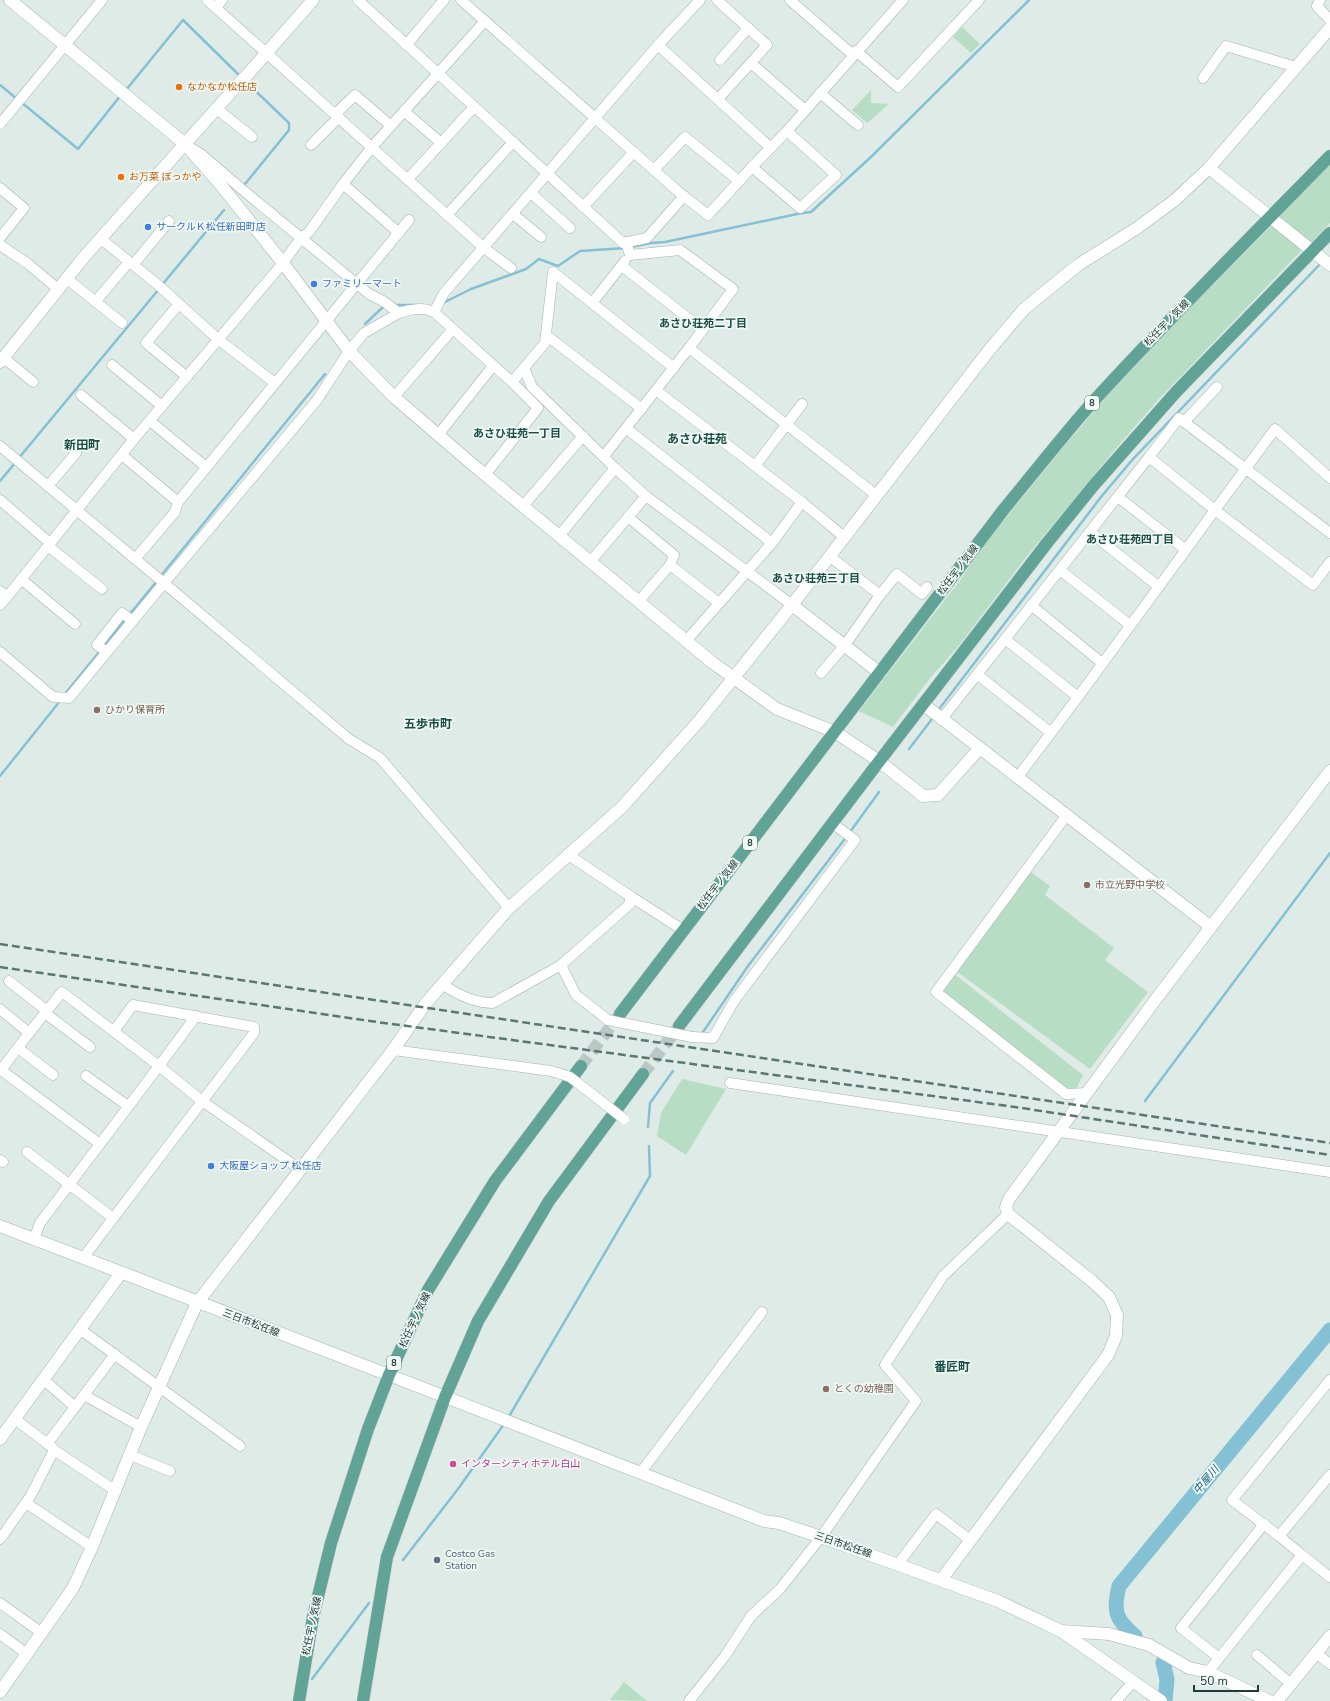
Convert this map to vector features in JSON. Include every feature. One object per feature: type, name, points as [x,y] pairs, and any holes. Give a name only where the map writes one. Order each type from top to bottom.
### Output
[{"type":"main road","name":"松任宇ノ気線","points":[[620,1014],[1004,509],[1065,435],[1164,326],[1330,156]]},
{"type":"main road","points":[[680,1026],[879,761],[1047,543],[1128,444],[1215,350],[1322,260],[1330,233]]},
{"type":"main road","name":"松任宇ノ気線","points":[[299,1701],[313,1617],[331,1543],[368,1429],[389,1375],[428,1290],[495,1181],[581,1066]]},
{"type":"main road","points":[[363,1701],[387,1557],[445,1397],[478,1321],[549,1201],[643,1074]]},
{"type":"street","points":[[10,0],[185,144],[201,154],[356,284],[369,294],[384,301],[397,312]]},
{"type":"street","points":[[0,124],[66,46],[102,0]]},
{"type":"street","points":[[207,0],[219,4],[267,52],[372,147],[484,248],[511,268]]},
{"type":"street","points":[[33,382],[2,360],[66,278],[313,0]]},
{"type":"street","points":[[358,0],[628,248],[680,250],[733,289],[657,391],[604,456]]},
{"type":"street","points":[[406,45],[444,0]]},
{"type":"street","points":[[461,0],[654,170],[708,215],[752,167],[788,131],[903,0]]},
{"type":"street","points":[[0,652],[53,697],[69,698],[133,621],[160,580],[317,400],[349,351],[364,334],[397,312],[407,310],[429,310],[437,306],[444,293],[658,45],[700,0]]},
{"type":"street","points":[[717,0],[767,45],[718,100]]},
{"type":"street","points":[[1320,0],[1317,6],[1330,20]]},
{"type":"street","points":[[793,1],[898,87],[975,1]]},
{"type":"street","points":[[2,598],[21,579],[134,439],[283,263],[301,238],[309,232],[343,184],[372,147],[485,21]]},
{"type":"street","points":[[720,60],[748,28]]},
{"type":"street","points":[[0,1692],[73,1588],[116,1491],[141,1427],[197,1302],[393,1050],[423,1007],[509,908],[622,807],[699,721],[792,605],[990,349],[1024,309],[1078,265],[1137,228],[1175,200],[1209,168],[1330,28]]},
{"type":"street","points":[[658,45],[771,148]]},
{"type":"street","points":[[1203,78],[1226,46],[1296,67]]},
{"type":"street","points":[[751,63],[805,110]]},
{"type":"street","points":[[820,93],[858,125]]},
{"type":"street","points":[[311,145],[355,95],[391,126]]},
{"type":"street","points":[[408,179],[474,107]]},
{"type":"street","points":[[217,109],[252,138]]},
{"type":"street","points":[[404,111],[441,143]]},
{"type":"street","points":[[752,167],[800,208],[836,175],[788,131]]},
{"type":"street","points":[[654,170],[685,137],[739,181]]},
{"type":"street","points":[[448,215],[513,142]]},
{"type":"street","points":[[185,144],[220,184],[283,263],[349,351],[394,397],[485,475],[733,679],[777,709],[835,732],[879,761],[923,796],[938,795],[979,748]]},
{"type":"street","points":[[583,207],[634,152]]},
{"type":"street","points":[[1209,168],[1322,260]]},
{"type":"street","points":[[343,184],[399,233]]},
{"type":"street","points":[[0,188],[24,208],[0,238]]},
{"type":"street","points":[[531,193],[570,228]]},
{"type":"street","points":[[592,303],[622,266],[628,248],[647,238],[684,196]]},
{"type":"street","points":[[513,214],[541,237]]},
{"type":"street","points":[[135,559],[175,512],[178,502],[409,220]]},
{"type":"street","points":[[95,302],[169,221]]},
{"type":"street","points":[[101,239],[160,287],[219,340],[275,383]]},
{"type":"street","points":[[0,245],[27,263],[58,289]]},
{"type":"street","points":[[622,266],[703,330]]},
{"type":"street","points":[[512,382],[545,343],[553,272],[674,368]]},
{"type":"street","points":[[66,278],[122,323]]},
{"type":"street","points":[[179,304],[146,343],[187,377]]},
{"type":"street","points":[[437,306],[452,330],[512,382],[538,408],[485,475]]},
{"type":"street","points":[[394,397],[452,330]]},
{"type":"street","points":[[546,335],[642,409]]},
{"type":"street","points":[[690,348],[876,495]]},
{"type":"street","points":[[112,365],[162,406]]},
{"type":"street","points":[[438,435],[493,366]]},
{"type":"street","points":[[524,368],[532,387],[646,496],[845,645],[880,673]]},
{"type":"street","points":[[1184,422],[1217,387]]},
{"type":"street","points":[[657,391],[802,502],[844,537]]},
{"type":"street","points":[[81,395],[134,439]]},
{"type":"street","points":[[755,466],[802,404]]},
{"type":"street","points":[[941,720],[978,675],[1031,605],[1179,418],[1330,533]]},
{"type":"street","points":[[150,421],[206,468]]},
{"type":"street","points":[[627,429],[772,542]]},
{"type":"street","points":[[1017,778],[1275,429],[1330,478]]},
{"type":"street","points":[[523,506],[583,436]]},
{"type":"street","points":[[0,446],[349,739],[380,758],[509,908]]},
{"type":"street","points":[[48,486],[76,453]]},
{"type":"street","points":[[122,455],[178,502]]},
{"type":"street","points":[[1149,457],[1215,510],[1314,585],[1330,562]]},
{"type":"street","points":[[559,536],[615,468]]},
{"type":"street","points":[[590,562],[646,496]]},
{"type":"street","points":[[1118,497],[1186,550]]},
{"type":"street","points":[[0,500],[102,589]]},
{"type":"street","points":[[686,641],[772,542],[802,502]]},
{"type":"street","points":[[628,517],[674,555],[670,565],[638,602]]},
{"type":"street","points":[[1090,532],[1159,587]]},
{"type":"street","points":[[829,556],[880,595]]},
{"type":"street","points":[[670,565],[719,603]]},
{"type":"street","points":[[1060,570],[1130,625]]},
{"type":"street","points":[[821,673],[845,645],[896,574],[922,594],[927,587]]},
{"type":"street","points":[[21,579],[75,624]]},
{"type":"street","points":[[1031,605],[1102,663]]},
{"type":"street","points":[[107,652],[97,645],[122,613],[133,621]]},
{"type":"street","points":[[1005,639],[1078,697]]},
{"type":"street","points":[[978,675],[1051,733]]},
{"type":"street","points":[[923,704],[941,720],[1211,927]]},
{"type":"street","points":[[941,1580],[1108,1354],[1116,1336],[1117,1315],[1109,1297],[1092,1281],[1008,1214],[1006,1207],[1009,1199],[1211,927],[1330,771]]},
{"type":"street","points":[[1066,816],[936,992],[1066,1094],[1087,1093]]},
{"type":"street","points":[[561,965],[576,995],[608,1020],[692,1037],[713,1038],[734,1001],[855,840],[832,823]]},
{"type":"street","points":[[568,854],[683,930]]},
{"type":"street","points":[[442,984],[455,994],[480,1003],[493,1003],[561,965],[630,904],[630,896]]},
{"type":"street","points":[[8,981],[90,1047]]},
{"type":"street","points":[[100,1144],[0,1070],[62,992],[159,1066],[202,1101],[300,1170]]},
{"type":"street","points":[[83,1258],[254,1033],[254,1027],[133,1005],[114,1031]]},
{"type":"street","points":[[0,1009],[29,1033]]},
{"type":"street","points":[[34,1239],[40,1223],[196,1016]]},
{"type":"street","points":[[18,1048],[53,1075]]},
{"type":"street","points":[[393,1050],[561,1074],[570,1077],[624,1118]]},
{"type":"street","points":[[86,1076],[128,1106]]},
{"type":"street","points":[[730,1083],[1330,1172]]},
{"type":"street","points":[[26,1152],[113,1218]]},
{"type":"street","points":[[689,1701],[725,1656],[751,1616],[780,1589],[821,1537],[916,1401],[885,1365],[943,1276],[1008,1214]]},
{"type":"street","name":"三日市松任線","points":[[0,1226],[641,1472],[764,1521],[779,1523],[821,1537],[998,1601],[1061,1631],[1161,1701]]},
{"type":"street","points":[[0,1439],[81,1330],[121,1273]]},
{"type":"street","points":[[641,1472],[762,1312]]},
{"type":"street","points":[[81,1330],[240,1446]]},
{"type":"street","points":[[0,1538],[26,1503],[51,1447],[75,1406],[115,1354]]},
{"type":"street","points":[[44,1380],[75,1406]]},
{"type":"street","points":[[1330,1380],[1232,1500],[1330,1577]]},
{"type":"street","points":[[84,1395],[141,1427]]},
{"type":"street","points":[[15,1419],[51,1447],[116,1491]]},
{"type":"street","points":[[130,1455],[170,1471]]},
{"type":"street","points":[[1279,1536],[1330,1475]]},
{"type":"street","points":[[26,1503],[92,1547]]},
{"type":"street","points":[[898,1564],[936,1514],[970,1540]]},
{"type":"street","points":[[1219,1658],[1181,1628],[1264,1524]]},
{"type":"street","points":[[1208,1672],[1302,1555]]},
{"type":"street","points":[[0,1603],[42,1633]]},
{"type":"street","points":[[1061,1631],[1109,1634],[1149,1645],[1189,1668],[1208,1672],[1269,1701]]},
{"type":"street","points":[[0,1634],[28,1654]]},
{"type":"street","points":[[1277,1701],[1330,1636]]},
{"type":"street","points":[[1316,1653],[1330,1664]]},
{"type":"street","points":[[1257,1655],[1291,1684]]},
{"type":"street","points":[[1116,1701],[1133,1682]]},
{"type":"green space","points":[[962,27],[980,44],[971,53],[953,37]]},
{"type":"green space","points":[[871,90],[871,103],[889,104],[867,123],[852,110]]},
{"type":"green space","points":[[1330,165],[1330,223],[1311,243],[1279,217]]},
{"type":"green space","points":[[1271,226],[1302,250],[1159,399],[1112,453],[1027,556],[957,648],[931,677],[893,727],[859,711],[961,579],[982,547],[1060,451],[1108,395],[1173,325]]},
{"type":"green space","points":[[1031,872],[1050,886],[1045,895],[1114,948],[1105,960],[1148,992],[1090,1069],[956,971]]},
{"type":"green space","points":[[953,973],[1083,1075],[1075,1091],[1065,1088],[940,989]]},
{"type":"green space","points":[[682,1079],[726,1089],[686,1155],[657,1136],[661,1113]]},
{"type":"green space","points":[[624,1682],[647,1701],[610,1700]]},
{"type":"waterway","points":[[631,247],[665,242],[811,212],[872,156],[1029,0]]},
{"type":"waterway","points":[[126,90],[183,20],[240,76]]},
{"type":"waterway","points":[[245,81],[289,123],[289,130],[245,184]]},
{"type":"waterway","points":[[0,85],[17,99]]},
{"type":"waterway","points":[[21,102],[78,149],[121,95]]},
{"type":"waterway","points":[[162,285],[224,210]]},
{"type":"waterway","points":[[443,303],[471,289],[526,269],[539,259],[558,266],[580,251],[626,248]]},
{"type":"waterway","points":[[940,708],[1101,497],[1133,459],[1322,262]]},
{"type":"waterway","points":[[18,459],[159,289]]},
{"type":"waterway","points":[[395,305],[416,305]]},
{"type":"waterway","points":[[365,324],[382,308],[386,307]]},
{"type":"waterway","points":[[160,577],[325,374]]},
{"type":"waterway","points":[[0,481],[15,463]]},
{"type":"waterway","points":[[129,615],[157,581]]},
{"type":"waterway","points":[[103,647],[126,618]]},
{"type":"waterway","points":[[65,694],[100,651]]},
{"type":"waterway","points":[[0,776],[60,701]]},
{"type":"waterway","points":[[909,749],[932,719]]},
{"type":"waterway","points":[[850,832],[879,792]]},
{"type":"waterway","points":[[703,1032],[748,966],[844,840]]},
{"type":"waterway","points":[[1145,1101],[1330,853]]},
{"type":"waterway","points":[[648,1127],[650,1103],[673,1071]]},
{"type":"waterway","points":[[508,1418],[650,1176],[649,1146]]},
{"type":"waterway","name":"中屋川","points":[[1135,1636],[1123,1625],[1117,1614],[1116,1602],[1119,1586],[1330,1330]]},
{"type":"waterway","points":[[403,1560],[458,1489],[504,1424]]},
{"type":"waterway","points":[[312,1679],[369,1603]]},
{"type":"waterway","name":"中屋川","points":[[1163,1662],[1167,1680],[1165,1701]]},
{"type":"tunnel","points":[[581,1066],[620,1014]]},
{"type":"tunnel","points":[[643,1074],[679,1026]]},
{"type":"railway","points":[[0,944],[1330,1143]]},
{"type":"railway","points":[[0,967],[377,1022],[1015,1107],[1330,1155]]},
{"type":"place","name":"なかなか松任店","points":[[179,87]]},
{"type":"place","name":"お万菜 ぽっかや","points":[[121,177]]},
{"type":"place","name":"サークルＫ松任新田町店","points":[[148,227]]},
{"type":"place","name":"ファミリーマート","points":[[314,284]]},
{"type":"place","name":"ひかり保育所","points":[[97,710]]},
{"type":"place","name":"市立光野中学校","points":[[1087,885]]},
{"type":"place","name":"大阪屋ショップ 松任店","points":[[211,1166]]},
{"type":"place","name":"とくの幼稚園","points":[[826,1389]]},
{"type":"place","name":"インターシティホテル白山","points":[[453,1464]]},
{"type":"place","name":"Costco Gas Station","points":[[437,1560]]},
{"type":"district","name":"あさひ荘苑二丁目","points":[[703,323]]},
{"type":"district","name":"あさひ荘苑一丁目","points":[[517,433]]},
{"type":"district","name":"あさひ荘苑","points":[[697,439]]},
{"type":"district","name":"新田町","points":[[82,445]]},
{"type":"district","name":"あさひ荘苑四丁目","points":[[1130,539]]},
{"type":"district","name":"あさひ荘苑三丁目","points":[[816,578]]},
{"type":"district","name":"五歩市町","points":[[428,724]]},
{"type":"district","name":"番匠町","points":[[952,1367]]}]
